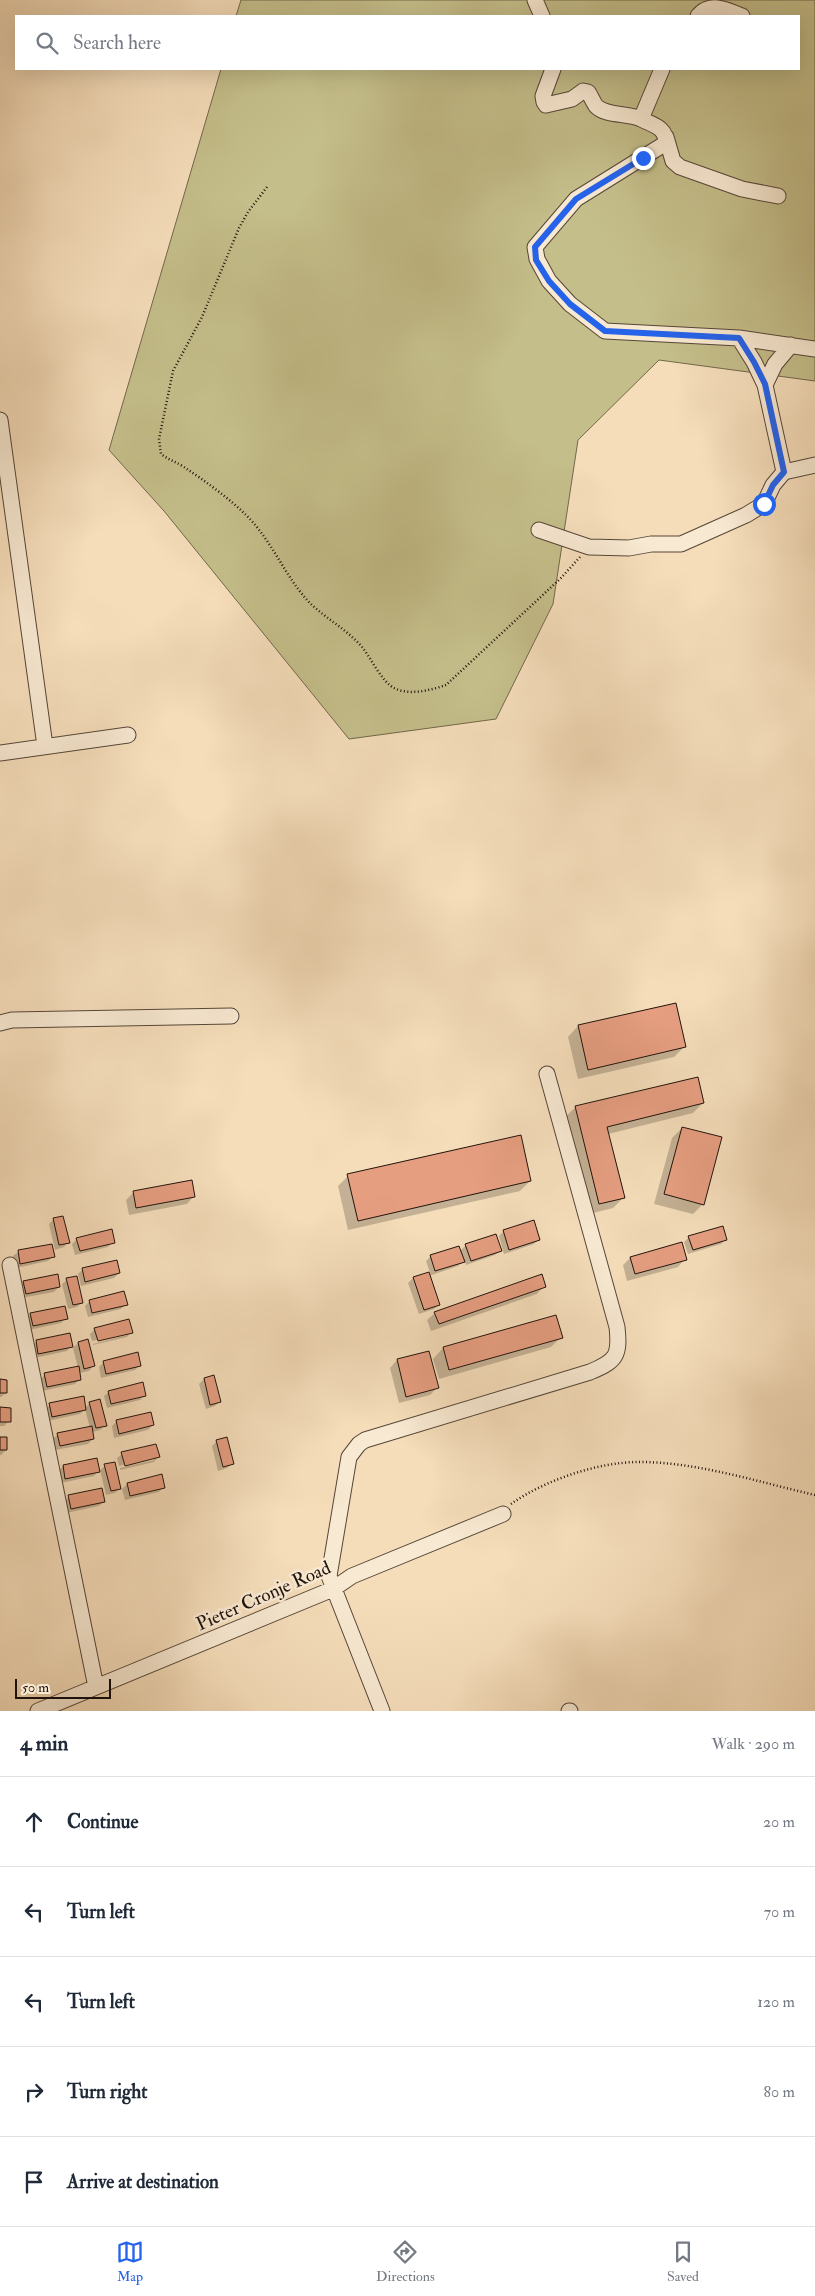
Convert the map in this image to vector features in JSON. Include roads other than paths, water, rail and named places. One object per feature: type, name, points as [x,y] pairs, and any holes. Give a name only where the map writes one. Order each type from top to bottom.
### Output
[{"type":"street","points":[[535,0],[542,15]]},
{"type":"street","points":[[699,15],[706,8],[715,7],[739,15]]},
{"type":"street","points":[[553,70],[543,96],[546,105],[572,99],[583,91],[588,92],[600,109],[608,113],[630,114],[660,127],[666,137],[673,161],[680,167],[717,182],[778,196]]},
{"type":"street","points":[[641,119],[662,70]]},
{"type":"street","points":[[666,137],[666,143],[660,148],[576,199],[535,247],[536,260],[549,281],[570,304],[605,331],[739,338],[815,349]]},
{"type":"street","points":[[739,338],[765,384],[784,472]]},
{"type":"street","points":[[765,384],[775,364],[791,345]]},
{"type":"street","points":[[0,420],[45,746]]},
{"type":"street","points":[[539,530],[589,546],[629,548],[651,544],[681,544],[746,515],[764,504],[773,485],[784,472],[815,465]]},
{"type":"street","points":[[0,753],[128,735]]},
{"type":"street","points":[[0,1023],[12,1020],[231,1016]]},
{"type":"street","points":[[382,1711],[329,1576],[349,1457],[359,1444],[365,1440],[606,1366],[619,1349],[617,1327],[546,1074]]},
{"type":"street","points":[[10,1265],[96,1687]]},
{"type":"street","name":"Pieter Cronje Road","points":[[38,1711],[333,1589],[352,1576],[503,1514]]}]
